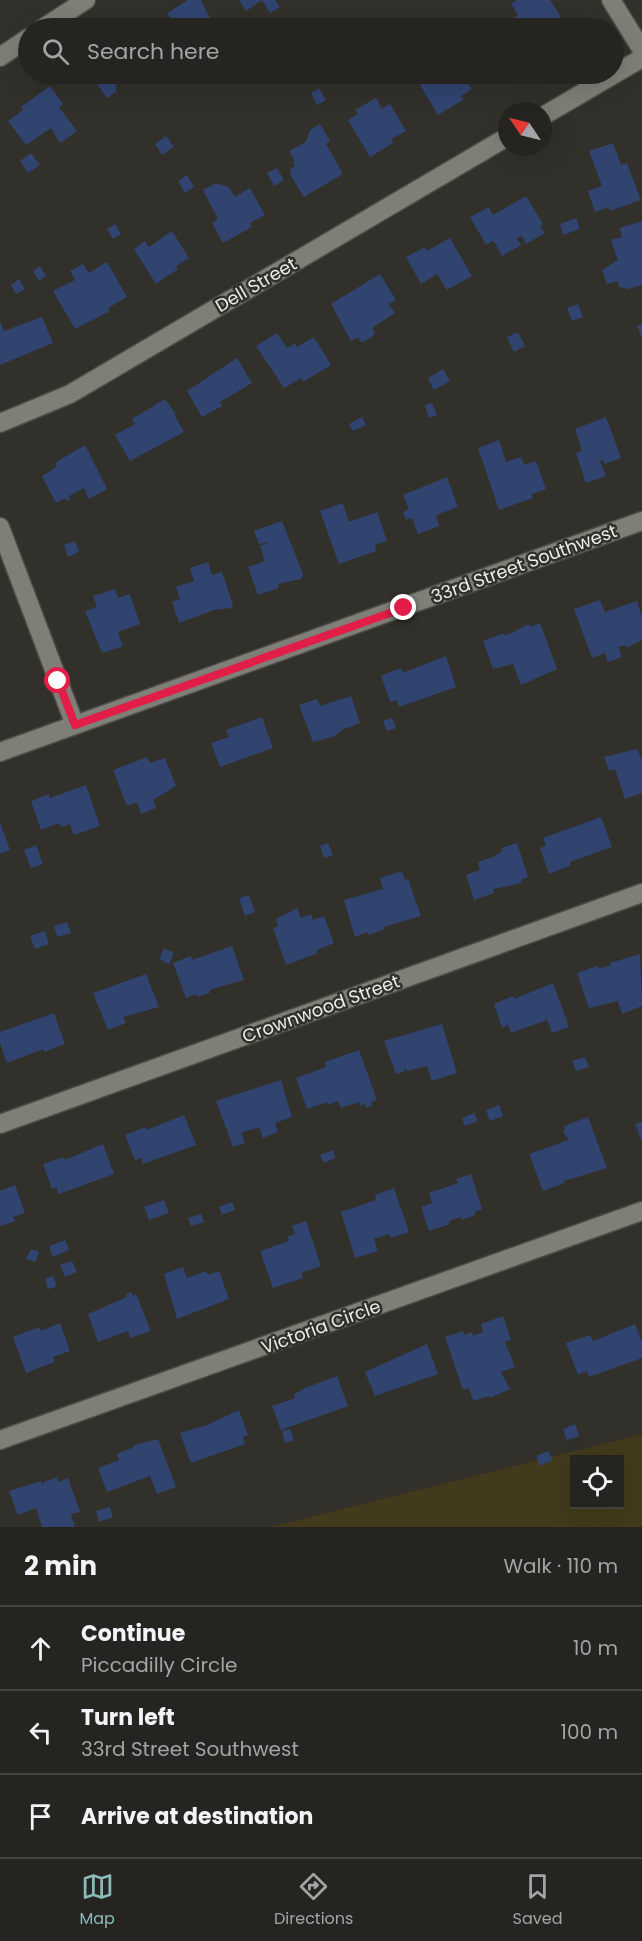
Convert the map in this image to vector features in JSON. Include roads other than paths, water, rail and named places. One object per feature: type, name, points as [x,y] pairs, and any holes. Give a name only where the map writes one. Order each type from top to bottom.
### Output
[{"type":"street","points":[[58,18],[86,0]]},
{"type":"street","points":[[611,0],[622,18]]},
{"type":"street","points":[[624,21],[642,50]]},
{"type":"street","points":[[0,57],[18,45]]},
{"type":"street","points":[[624,69],[642,58]]},
{"type":"street","points":[[552,111],[598,84]]},
{"type":"street","name":"Dell Street","points":[[0,423],[70,394],[498,142]]},
{"type":"street","name":"33rd Street Southwest","points":[[0,752],[642,522]]},
{"type":"street","points":[[0,527],[75,725]]},
{"type":"street","name":"Crownwood Street","points":[[0,1124],[642,893]]},
{"type":"street","name":"Victoria Circle","points":[[0,1440],[642,1211]]}]
